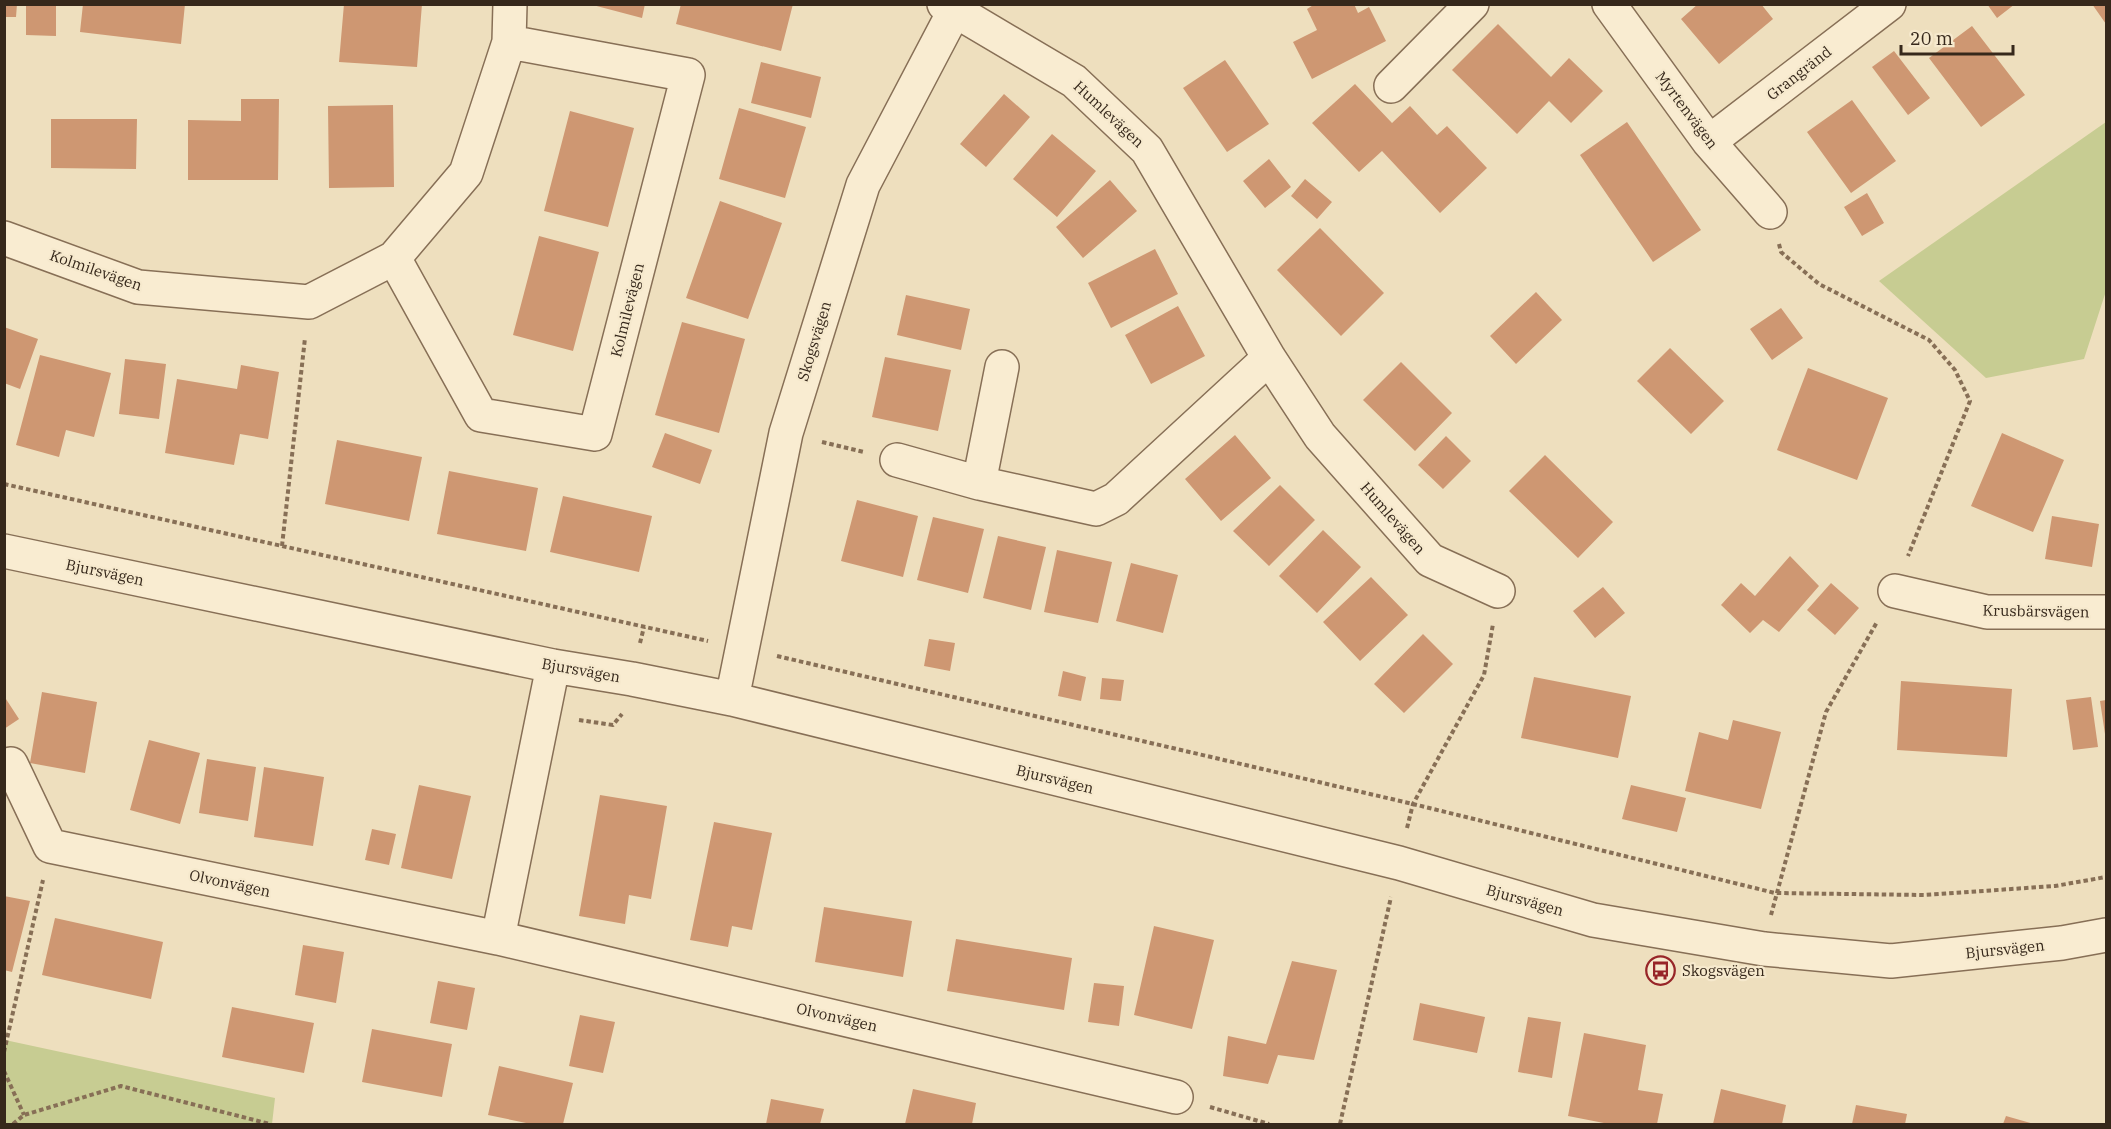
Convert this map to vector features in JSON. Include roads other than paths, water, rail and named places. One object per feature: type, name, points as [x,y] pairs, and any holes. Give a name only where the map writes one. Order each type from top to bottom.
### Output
[{"type":"street","points":[[394,258],[466,173],[508,42],[510,4]]},
{"type":"street","points":[[1390,86],[1472,4]]},
{"type":"street","name":"Myrtenvägen","points":[[1609,4],[1709,142],[1770,212]]},
{"type":"street","name":"Grangränd","points":[[1709,142],[1889,4]]},
{"type":"street","name":"Humlevägen","points":[[952,7],[1074,81],[1147,150],[1269,358],[1320,436],[1430,560],[1498,591]]},
{"type":"street","name":"Skogsvägen","points":[[732,699],[786,433],[863,185],[952,7]]},
{"type":"street","name":"Kolmilevägen","points":[[4,238],[138,286],[309,302],[394,258],[481,415],[596,434],[688,75],[508,42]]},
{"type":"street","points":[[897,460],[979,483],[1096,509],[1116,499],[1269,358]]},
{"type":"street","points":[[979,483],[1002,367]]},
{"type":"street","name":"Bjursvägen","points":[[4,551],[553,666],[732,699],[1399,863],[1593,920],[1764,949],[1891,961],[2062,943],[2106,935]]},
{"type":"street","name":"Krusbärsvägen","points":[[1895,591],[1987,612],[2106,612]]},
{"type":"street","points":[[498,938],[553,666]]},
{"type":"street","name":"Olvonvägen","points":[[11,764],[50,846],[498,938],[1176,1096]]},
{"type":"place","name":"Skogsvägen","points":[[1661,970]]}]
